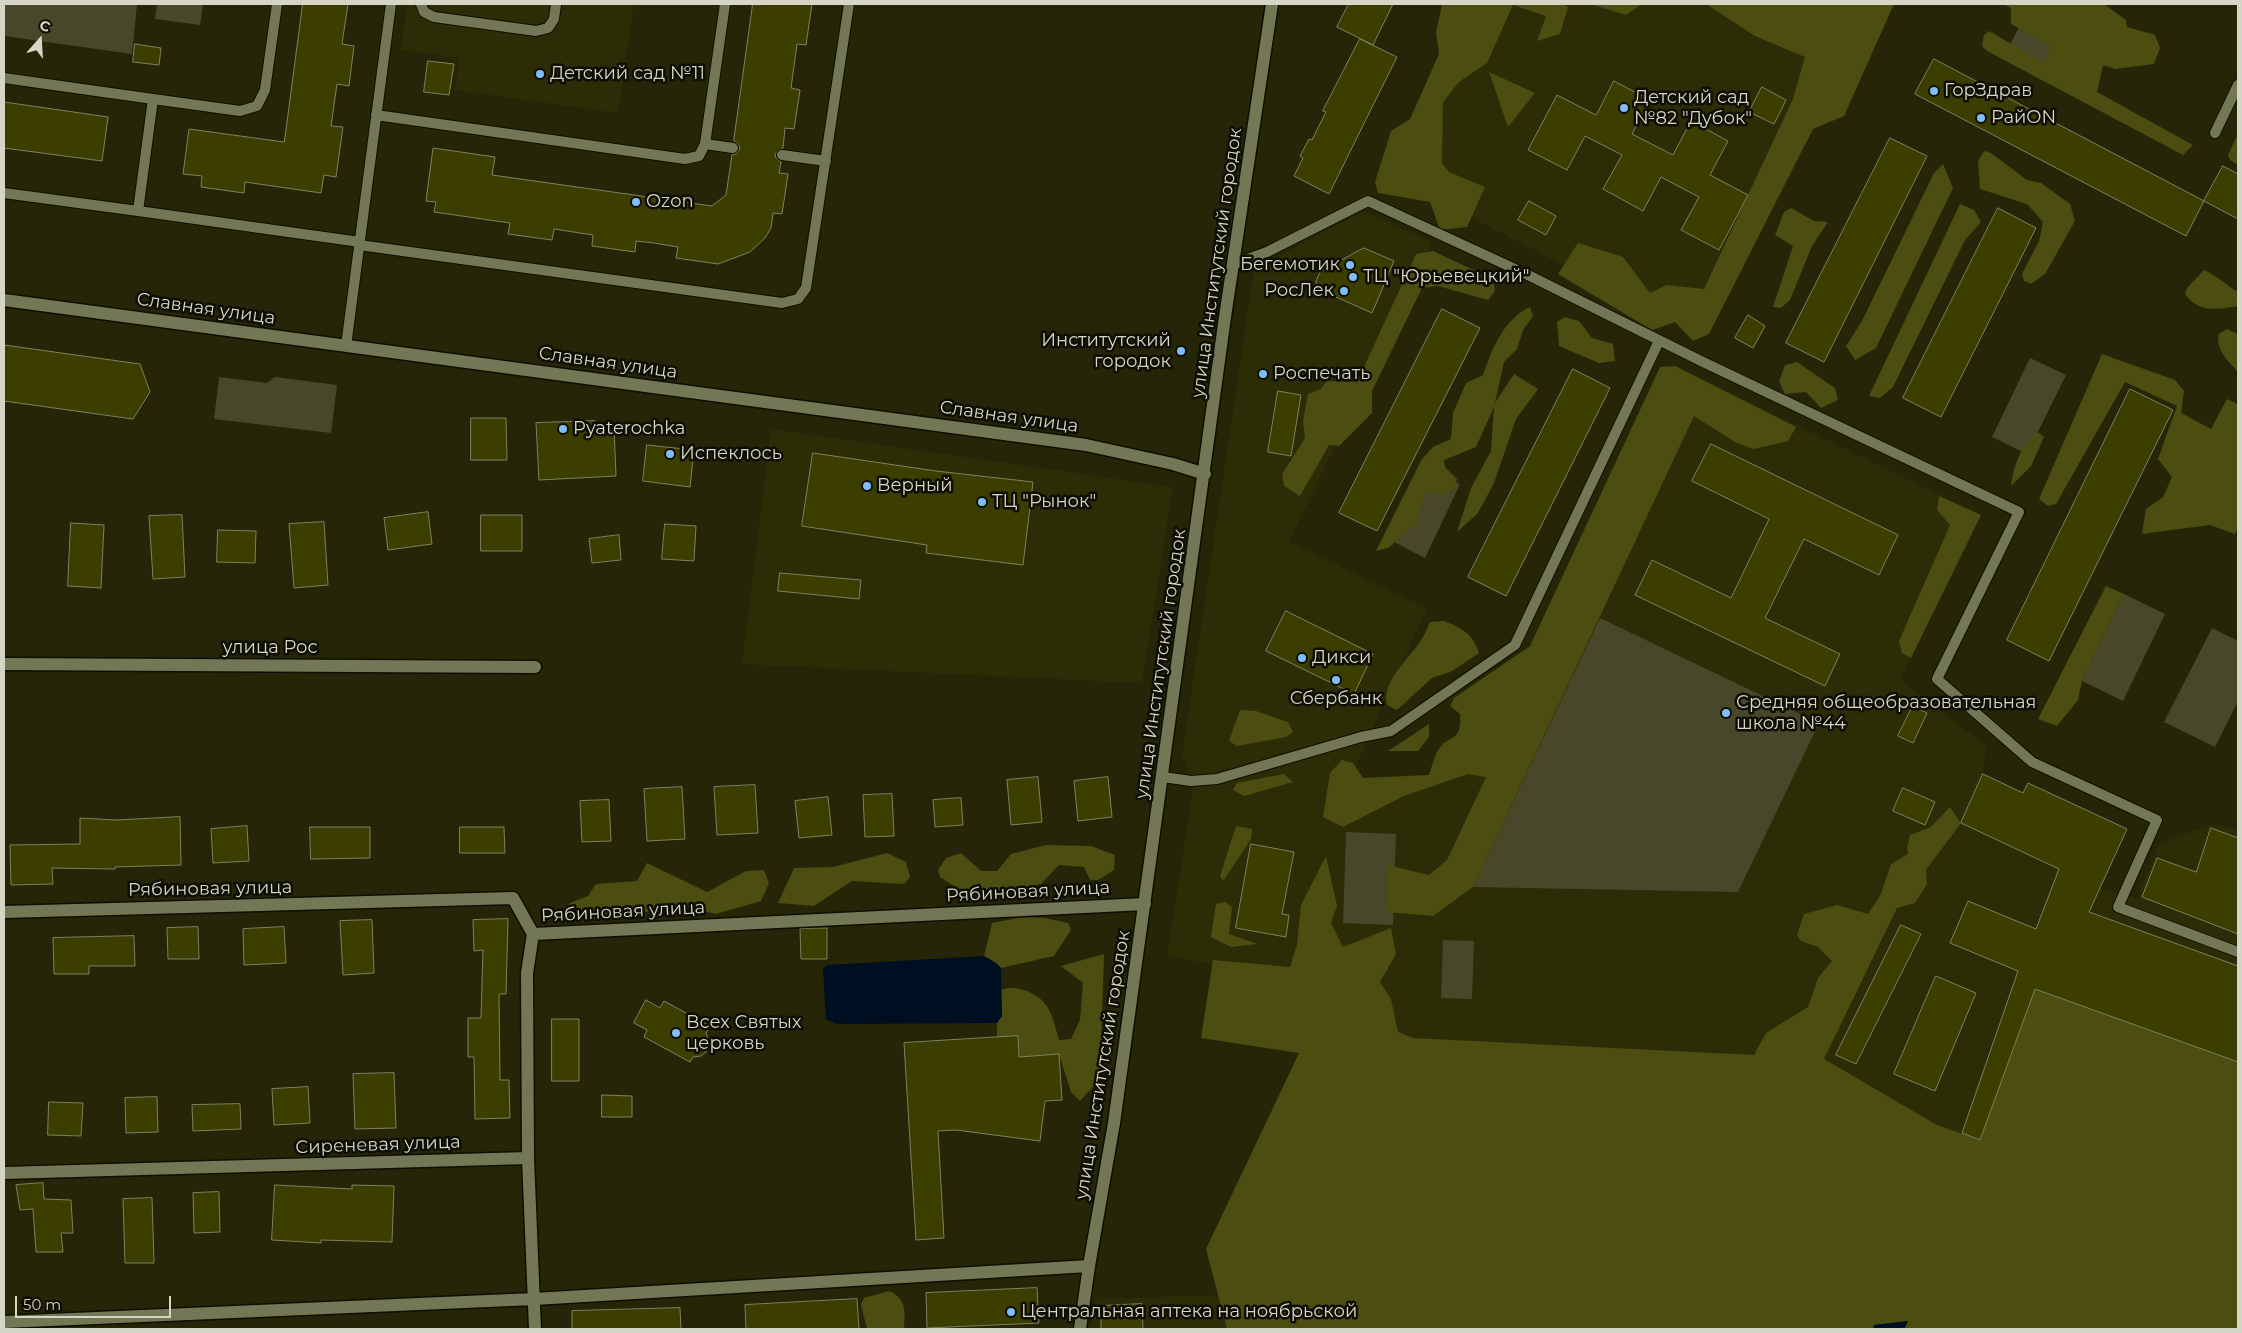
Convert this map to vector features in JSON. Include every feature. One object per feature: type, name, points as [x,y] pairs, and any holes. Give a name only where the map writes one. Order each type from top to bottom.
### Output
[{"type":"street","name":"улица Институтский городок","points":[[1080,1329],[1088,1266],[1114,1123],[1272,4]]},
{"type":"street","name":"Славная улица","points":[[4,300],[1086,444],[1174,464],[1205,474]]},
{"type":"street","name":"улица Рос","points":[[4,664],[535,667]]},
{"type":"street","name":"Рябиновая улица","points":[[4,912],[514,898],[533,934],[1145,904]]},
{"type":"street","points":[[533,934],[527,973],[528,1158],[535,1329]]},
{"type":"street","name":"Сиреневая улица","points":[[4,1173],[528,1158]]},
{"type":"street","points":[[4,1322],[534,1299],[1088,1266]]},
{"type":"lane","points":[[4,78],[240,111],[257,106],[265,90],[277,4]]},
{"type":"lane","points":[[346,346],[391,4]]},
{"type":"lane","points":[[421,4],[424,12],[434,17],[536,31],[548,28],[554,19],[556,4]]},
{"type":"lane","points":[[376,115],[685,159],[699,156],[705,144],[725,4]]},
{"type":"lane","points":[[4,193],[782,303],[798,299],[806,288],[849,4]]},
{"type":"lane","points":[[2215,133],[2238,85]]},
{"type":"lane","points":[[138,212],[153,99]]},
{"type":"lane","points":[[705,144],[733,148]]},
{"type":"lane","points":[[782,155],[826,161]]},
{"type":"lane","points":[[1234,264],[1267,252],[1368,201],[1528,274],[1659,341],[2019,512],[1937,679],[2032,762],[2157,820],[2118,907],[2238,952]]},
{"type":"lane","points":[[1163,778],[1191,781],[1217,779],[1361,737],[1391,731],[1515,645],[1659,341]]},
{"type":"shaded area","name":"Детский сад №11","points":[[407,4],[634,4],[618,113],[455,90],[459,58],[401,50]]},
{"type":"shaded area","points":[[1442,4],[1563,4],[1568,7],[1560,34],[1537,41],[1546,16],[1513,5],[1487,63],[1459,82],[1443,102],[1442,163],[1449,172],[1485,187],[1467,227],[1440,230],[1430,202],[1378,193],[1375,182],[1391,131],[1410,119],[1439,54],[1436,32]]},
{"type":"shaded area","name":"Детский сад №82 \"Дубок\"","points":[[1488,4],[1786,4],[1851,38],[1692,332],[1398,179]]},
{"type":"shaded area","points":[[1590,4],[1642,4],[1626,15]]},
{"type":"shaded area","points":[[1706,4],[1894,4],[1844,116],[1813,129],[1709,334],[1693,341],[1675,322],[1652,330],[1558,274],[1578,243],[1623,257],[1650,293],[1667,285],[1704,289],[1793,99],[1805,57],[1755,36]]},
{"type":"shaded area","points":[[2004,4],[2104,4],[2126,20],[2127,27],[2155,35],[2160,48],[2154,64],[2115,69],[2103,65],[2097,92],[2193,145],[2183,155],[1987,51],[1982,46],[1984,35],[1989,31],[2044,63],[2051,46],[2011,24],[2011,8]]},
{"type":"shaded area","points":[[1489,72],[1535,93],[1508,127]]},
{"type":"shaded area","points":[[2237,136],[2238,165],[2230,160],[2228,155]]},
{"type":"shaded area","points":[[1984,151],[1991,153],[2027,180],[2041,183],[2070,204],[2075,221],[2045,274],[2031,284],[2024,281],[2022,274],[2039,241],[2043,222],[2027,204],[1980,189],[1978,161]]},
{"type":"shaded area","points":[[1943,164],[1953,188],[1876,348],[1855,360],[1846,346],[1862,321],[1934,173]]},
{"type":"shaded area","points":[[1960,204],[1974,210],[1981,222],[1965,240],[1893,387],[1880,398],[1869,396]]},
{"type":"shaded area","points":[[1791,208],[1814,221],[1828,222],[1812,246],[1790,300],[1781,308],[1773,307],[1793,246],[1775,235],[1784,212]]},
{"type":"shaded area","points":[[1364,211],[1432,242],[1289,542],[1427,608],[1336,810],[1488,759],[1675,366],[1981,515],[1900,680],[1986,746],[1983,774],[1961,824],[2100,888],[2137,899],[2159,843],[2210,825],[2238,829],[2238,1062],[2035,989],[1980,1140],[1937,1125],[1413,1038],[1296,1030],[1304,981],[1167,956],[1194,784],[1182,756],[1254,269]]},
{"type":"shaded area","points":[[1433,251],[1493,279],[1495,291],[1488,300],[1438,286],[1422,288],[1372,391],[1372,413],[1339,446],[1329,445],[1300,496],[1284,486],[1282,474],[1305,438],[1303,421],[1308,394],[1321,389],[1327,381],[1357,382],[1416,254]]},
{"type":"shaded area","points":[[2204,270],[2238,292],[2238,306],[2209,309],[2196,305],[2190,300],[2185,294],[2187,288]]},
{"type":"shaded area","points":[[1530,307],[1533,316],[1523,330],[1517,349],[1504,362],[1495,403],[1514,374],[1538,389],[1516,419],[1494,483],[1478,513],[1457,532],[1471,488],[1491,451],[1494,407],[1476,447],[1444,460],[1445,467],[1457,479],[1454,489],[1442,495],[1426,491],[1414,526],[1388,548],[1376,551],[1422,459],[1433,447],[1451,439],[1453,413],[1466,383],[1483,375],[1490,355],[1506,327],[1513,319]]},
{"type":"shaded area","points":[[1565,317],[1579,321],[1592,338],[1613,344],[1615,361],[1599,363],[1559,346],[1557,322]]},
{"type":"shaded area","points":[[2227,329],[2238,334],[2238,372],[2220,350],[2219,334]]},
{"type":"shaded area","points":[[2102,354],[2175,380],[2184,391],[2181,413],[2211,429],[2227,399],[2238,404],[2238,529],[2235,534],[2210,525],[2142,534],[2146,509],[2163,497],[2172,477],[2158,459],[2177,406],[2125,382],[2056,504],[2048,506],[2039,499]]},
{"type":"shaded area","points":[[1797,362],[1835,388],[1838,400],[1821,408],[1806,392],[1785,394],[1779,381],[1785,365]]},
{"type":"shaded area","points":[[1675,366],[1796,427],[1788,441],[1754,449],[1735,442],[1694,416],[1473,887],[1433,916],[1386,912],[1387,865],[1429,875],[1447,860],[1486,777],[1468,774],[1404,796],[1343,827],[1323,817],[1330,773],[1342,760],[1353,763],[1363,778],[1429,775],[1439,749],[1446,741],[1454,737],[1459,730],[1460,714],[1450,706],[1454,698],[1530,646],[1660,367]]},
{"type":"shaded area","points":[[771,429],[1173,487],[1142,683],[742,664]]},
{"type":"shaded area","points":[[2038,432],[2044,437],[2031,466],[2011,486],[2019,456],[2027,442]]},
{"type":"shaded area","points":[[1939,496],[1981,515],[1911,658],[1902,653],[1899,641],[1950,525],[1937,510]]},
{"type":"shaded area","points":[[2106,586],[2124,594],[2082,681],[2078,700],[2057,726],[2038,719]]},
{"type":"shaded area","points":[[1444,621],[1466,633],[1474,641],[1479,653],[1452,671],[1432,678],[1397,710],[1387,705],[1386,696],[1392,679],[1421,640],[1430,622]]},
{"type":"shaded area","points":[[1240,710],[1256,711],[1288,722],[1293,732],[1286,737],[1237,746],[1229,741]]},
{"type":"shaded area","points":[[1429,724],[1429,737],[1418,751],[1388,751]]},
{"type":"shaded area","points":[[1284,774],[1293,782],[1244,796],[1233,790],[1237,783]]},
{"type":"shaded area","points":[[1950,807],[1961,823],[1926,870],[1927,884],[1915,903],[1897,908],[1824,1059],[1937,1125],[1980,1140],[2035,989],[2238,1062],[2238,1329],[1904,1329],[1908,1321],[1874,1325],[1873,1329],[1227,1329],[1206,1249],[1299,1053],[1201,1038],[1213,960],[1290,967],[1297,945],[1301,905],[1326,856],[1337,906],[1331,923],[1343,947],[1391,928],[1396,954],[1380,982],[1391,999],[1398,1032],[1413,1038],[1754,1055],[1766,1033],[1808,1007],[1818,978],[1832,961],[1818,947],[1801,941],[1797,935],[1804,914],[1837,905],[1868,914],[1881,894],[1891,864],[1908,854],[1907,848],[1910,835],[1931,827]]},
{"type":"shaded area","points":[[1236,826],[1252,829],[1251,839],[1223,881],[1220,876]]},
{"type":"shaded area","points":[[1046,845],[1091,846],[1115,855],[1114,870],[1098,880],[1090,880],[1084,867],[1059,865],[1041,884],[990,893],[957,888],[940,877],[938,870],[946,858],[961,853],[981,871],[997,871],[1011,854]]},
{"type":"shaded area","points":[[887,853],[906,862],[910,877],[904,884],[852,881],[814,906],[778,903],[794,868],[833,867]]},
{"type":"shaded area","points":[[647,863],[707,892],[746,871],[764,870],[769,883],[761,901],[716,914],[683,906],[652,913],[635,909],[587,921],[559,915],[570,903],[588,896],[596,884],[637,881]]},
{"type":"shaded area","points":[[1225,902],[1232,907],[1229,934],[1257,944],[1231,947],[1211,937],[1216,904]]},
{"type":"shaded area","points":[[1023,917],[1045,918],[1068,923],[1071,930],[1054,956],[1001,968],[984,956],[992,923]]},
{"type":"shaded area","points":[[1104,954],[1100,1079],[1080,1101],[1071,1092],[1059,1054],[1019,1057],[1018,1037],[997,1038],[997,1023],[1002,1016],[1001,990],[1014,988],[1027,991],[1041,999],[1055,1024],[1059,1040],[1071,1039],[1080,1020],[1083,983],[1061,966]]},
{"type":"shaded area","points":[[889,1291],[899,1298],[904,1307],[904,1329],[867,1329],[861,1305],[864,1298]]},
{"type":"shaded area","points":[[1218,1295],[1227,1329],[1091,1329],[1096,1299]]},
{"type":"green space","points":[[4,4],[137,4],[132,54],[4,36]]},
{"type":"green space","points":[[157,4],[203,4],[200,25],[155,19]]},
{"type":"green space","points":[[2024,18],[2078,47],[2062,77],[2008,48]]},
{"type":"green space","points":[[2030,358],[2066,375],[2027,454],[1992,437]]},
{"type":"green space","points":[[219,377],[267,383],[275,377],[337,385],[331,433],[214,419]]},
{"type":"green space","points":[[1429,469],[1460,484],[1425,558],[1394,542]]},
{"type":"green space","points":[[2124,594],[2165,614],[2123,701],[2082,681]]},
{"type":"green space","points":[[1600,618],[1819,723],[1738,892],[1473,887]]},
{"type":"green space","points":[[2212,628],[2238,641],[2238,701],[2215,747],[2164,722]]},
{"type":"green space","points":[[1346,832],[1396,834],[1393,925],[1343,923]]},
{"type":"green space","points":[[1443,940],[1474,941],[1472,999],[1441,998]]},
{"type":"water","points":[[984,956],[1001,968],[1002,1016],[997,1023],[836,1024],[826,1019],[823,969],[827,965]]},
{"type":"water","points":[[1908,1321],[1904,1329],[1873,1329],[1874,1325]]},
{"type":"building","points":[[303,4],[348,4],[342,44],[354,46],[349,86],[337,84],[331,126],[343,127],[336,177],[324,175],[321,193],[245,182],[244,193],[201,187],[202,176],[183,174],[189,129],[284,142]]},
{"type":"building","points":[[753,4],[812,4],[806,45],[797,44],[791,88],[800,90],[794,129],[785,128],[783,148],[775,154],[776,158],[781,162],[779,173],[788,174],[782,214],[773,213],[771,228],[765,238],[750,252],[718,264],[676,258],[678,247],[654,243],[636,241],[635,252],[592,246],[593,235],[554,229],[552,240],[508,234],[510,223],[434,212],[436,202],[426,201],[433,148],[495,157],[492,175],[712,206],[726,195],[732,155],[736,154],[740,149],[739,145],[734,141]]},
{"type":"building","points":[[1349,4],[1393,4],[1373,45],[1337,27]]},
{"type":"building","points":[[1360,39],[1397,57],[1329,194],[1294,176],[1303,158],[1300,156],[1309,139],[1312,140],[1326,112],[1323,111]]},
{"type":"building","points":[[135,44],[161,48],[159,65],[133,62]]},
{"type":"building","points":[[1934,59],[2204,201],[2186,236],[1915,94]]},
{"type":"building","points":[[428,61],[454,64],[449,95],[424,92]]},
{"type":"building","points":[[1614,81],[1650,100],[1632,134],[1673,155],[1691,121],[1728,141],[1710,175],[1748,195],[1719,250],[1681,230],[1699,197],[1661,177],[1643,211],[1603,189],[1622,155],[1585,136],[1567,170],[1528,150],[1557,95],[1596,115]]},
{"type":"building","points":[[1762,87],[1786,100],[1774,124],[1749,112]]},
{"type":"building","points":[[4,102],[108,117],[102,161],[4,148]]},
{"type":"building","points":[[1890,138],[1927,156],[1824,362],[1786,343]]},
{"type":"building","points":[[2223,166],[2238,174],[2238,219],[2204,201]]},
{"type":"building","points":[[1529,201],[1556,216],[1546,235],[1518,220]]},
{"type":"building","points":[[1998,208],[2036,228],[1941,417],[1903,398]]},
{"type":"building","name":"ТЦ \"Юрьевецкий\"","points":[[1364,248],[1394,261],[1372,313],[1318,289],[1316,281],[1320,272]]},
{"type":"building","points":[[1442,309],[1480,328],[1377,531],[1339,513]]},
{"type":"building","points":[[1748,315],[1765,326],[1753,348],[1735,338]]},
{"type":"building","points":[[4,345],[140,364],[150,392],[133,419],[4,401]]},
{"type":"building","points":[[1573,369],[1610,388],[1506,596],[1468,577]]},
{"type":"building","points":[[2130,389],[2173,410],[2049,661],[2007,640]]},
{"type":"building","points":[[1278,391],[1301,395],[1291,456],[1268,452]]},
{"type":"building","points":[[471,418],[506,418],[507,460],[471,460]]},
{"type":"building","points":[[595,421],[595,428],[614,427],[616,476],[539,480],[536,423]]},
{"type":"building","points":[[1711,444],[1898,535],[1879,575],[1804,539],[1765,618],[1840,654],[1825,686],[1635,595],[1652,560],[1731,598],[1769,519],[1692,481]]},
{"type":"building","points":[[647,445],[694,450],[690,487],[643,481]]},
{"type":"building","points":[[813,453],[936,471],[1033,482],[1023,565],[926,553],[927,545],[802,526]]},
{"type":"building","points":[[428,512],[432,544],[388,550],[384,518]]},
{"type":"building","points":[[182,515],[185,577],[153,579],[149,516]]},
{"type":"building","points":[[481,515],[522,515],[522,551],[481,551]]},
{"type":"building","points":[[324,522],[328,585],[294,588],[289,524]]},
{"type":"building","points":[[71,523],[104,525],[101,588],[68,586]]},
{"type":"building","points":[[665,524],[696,526],[694,561],[662,559]]},
{"type":"building","points":[[218,530],[256,531],[255,563],[217,562]]},
{"type":"building","points":[[619,535],[621,560],[592,563],[589,539]]},
{"type":"building","points":[[780,573],[861,580],[859,599],[778,591]]},
{"type":"building","points":[[1286,611],[1373,654],[1354,694],[1266,651]]},
{"type":"building","points":[[1913,706],[1927,713],[1913,743],[1898,736]]},
{"type":"building","points":[[1983,774],[2023,793],[2028,783],[2127,829],[2089,912],[2238,966],[2238,1062],[2035,989],[1980,1140],[1962,1133],[2018,971],[1950,943],[1968,901],[2036,929],[2059,869],[1961,823]]},
{"type":"building","points":[[1038,777],[1042,822],[1011,825],[1007,780]]},
{"type":"building","points":[[1108,777],[1112,817],[1078,821],[1074,781]]},
{"type":"building","points":[[755,785],[758,833],[717,835],[714,787]]},
{"type":"building","points":[[682,787],[685,839],[647,841],[644,789]]},
{"type":"building","points":[[1903,788],[1935,802],[1925,825],[1893,811]]},
{"type":"building","points":[[892,794],[894,836],[865,837],[863,795]]},
{"type":"building","points":[[828,797],[832,835],[799,838],[795,801]]},
{"type":"building","points":[[961,798],[963,825],[935,827],[933,800]]},
{"type":"building","points":[[609,800],[611,841],[582,842],[580,801]]},
{"type":"building","points":[[180,817],[181,865],[115,867],[115,869],[52,868],[53,884],[11,885],[10,845],[80,844],[80,818],[116,820]]},
{"type":"building","points":[[247,826],[249,861],[213,863],[211,829]]},
{"type":"building","points":[[310,827],[370,827],[370,858],[311,859]]},
{"type":"building","points":[[460,827],[504,827],[505,853],[460,853]]},
{"type":"building","points":[[2211,828],[2238,838],[2238,934],[2142,897],[2157,858],[2196,872]]},
{"type":"building","points":[[1251,844],[1294,852],[1282,914],[1289,915],[1286,937],[1236,928]]},
{"type":"building","points":[[508,919],[506,994],[499,994],[500,1080],[509,1080],[510,1118],[475,1119],[474,1057],[468,1057],[468,1018],[481,1018],[483,950],[474,951],[473,920]]},
{"type":"building","points":[[372,920],[374,973],[343,975],[340,921]]},
{"type":"building","points":[[1901,925],[1921,934],[1856,1064],[1836,1055]]},
{"type":"building","points":[[198,927],[199,959],[168,959],[167,928]]},
{"type":"building","points":[[284,927],[286,963],[244,965],[243,929]]},
{"type":"building","points":[[827,928],[827,959],[801,959],[800,929]]},
{"type":"building","points":[[134,936],[135,966],[89,966],[89,974],[54,974],[53,938]]},
{"type":"building","points":[[1936,976],[1976,993],[1935,1091],[1894,1074]]},
{"type":"building","name":"Всех Святых церковь","points":[[646,1000],[660,1008],[664,1001],[710,1026],[706,1033],[709,1042],[707,1051],[701,1056],[693,1057],[690,1062],[644,1037],[647,1030],[634,1023]]},
{"type":"building","points":[[552,1019],[579,1019],[579,1081],[552,1081]]},
{"type":"building","points":[[1018,1036],[1019,1057],[1059,1054],[1062,1100],[1045,1101],[1040,1141],[956,1130],[938,1131],[944,1238],[916,1240],[904,1043]]},
{"type":"building","points":[[394,1073],[396,1128],[355,1129],[353,1074]]},
{"type":"building","points":[[308,1087],[310,1123],[274,1125],[272,1089]]},
{"type":"building","points":[[602,1095],[632,1096],[632,1117],[602,1117]]},
{"type":"building","points":[[157,1097],[158,1132],[126,1133],[125,1098]]},
{"type":"building","points":[[49,1102],[83,1103],[81,1136],[48,1135]]},
{"type":"building","points":[[240,1104],[241,1129],[193,1131],[192,1105]]},
{"type":"building","points":[[43,1183],[44,1199],[71,1200],[73,1233],[61,1233],[63,1252],[36,1252],[33,1209],[20,1210],[16,1185]]},
{"type":"building","points":[[275,1185],[352,1189],[352,1185],[394,1186],[392,1242],[321,1240],[321,1243],[272,1240]]},
{"type":"building","points":[[219,1192],[220,1232],[194,1233],[193,1193]]},
{"type":"building","points":[[152,1198],[154,1263],[125,1263],[123,1199]]},
{"type":"building","points":[[1037,1288],[1039,1323],[927,1328],[926,1293]]},
{"type":"building","points":[[857,1299],[859,1329],[746,1329],[745,1305]]},
{"type":"building","points":[[1142,1304],[1143,1329],[1101,1329],[1101,1306]]},
{"type":"building","points":[[680,1308],[681,1329],[572,1329],[572,1311]]},
{"type":"place","name":"Детский сад №11","points":[[540,74]]},
{"type":"place","name":"ГорЗдрав","points":[[1934,91]]},
{"type":"place","name":"Детский сад №82 \"Дубок\"","points":[[1624,108]]},
{"type":"place","name":"РайON","points":[[1981,118]]},
{"type":"place","name":"Ozon","points":[[636,202]]},
{"type":"place","name":"Бегемотик","points":[[1350,265]]},
{"type":"place","name":"ТЦ \"Юрьевецкий\"","points":[[1353,277]]},
{"type":"place","name":"РосЛек","points":[[1344,291]]},
{"type":"place","name":"Институтский городок","points":[[1181,351]]},
{"type":"place","name":"Роспечать","points":[[1263,374]]},
{"type":"place","name":"Pyaterochka","points":[[563,429]]},
{"type":"place","name":"Испеклось","points":[[670,454]]},
{"type":"place","name":"Верный","points":[[867,486]]},
{"type":"place","name":"ТЦ \"Рынок\"","points":[[982,502]]},
{"type":"place","name":"Дикси","points":[[1302,658]]},
{"type":"place","name":"Сбербанк","points":[[1336,680]]},
{"type":"place","name":"Средняя общеобразовательная школа №44","points":[[1726,713]]},
{"type":"place","name":"Всех Святых церковь","points":[[676,1033]]},
{"type":"place","name":"Центральная аптека на ноябрьской","points":[[1011,1312]]}]
